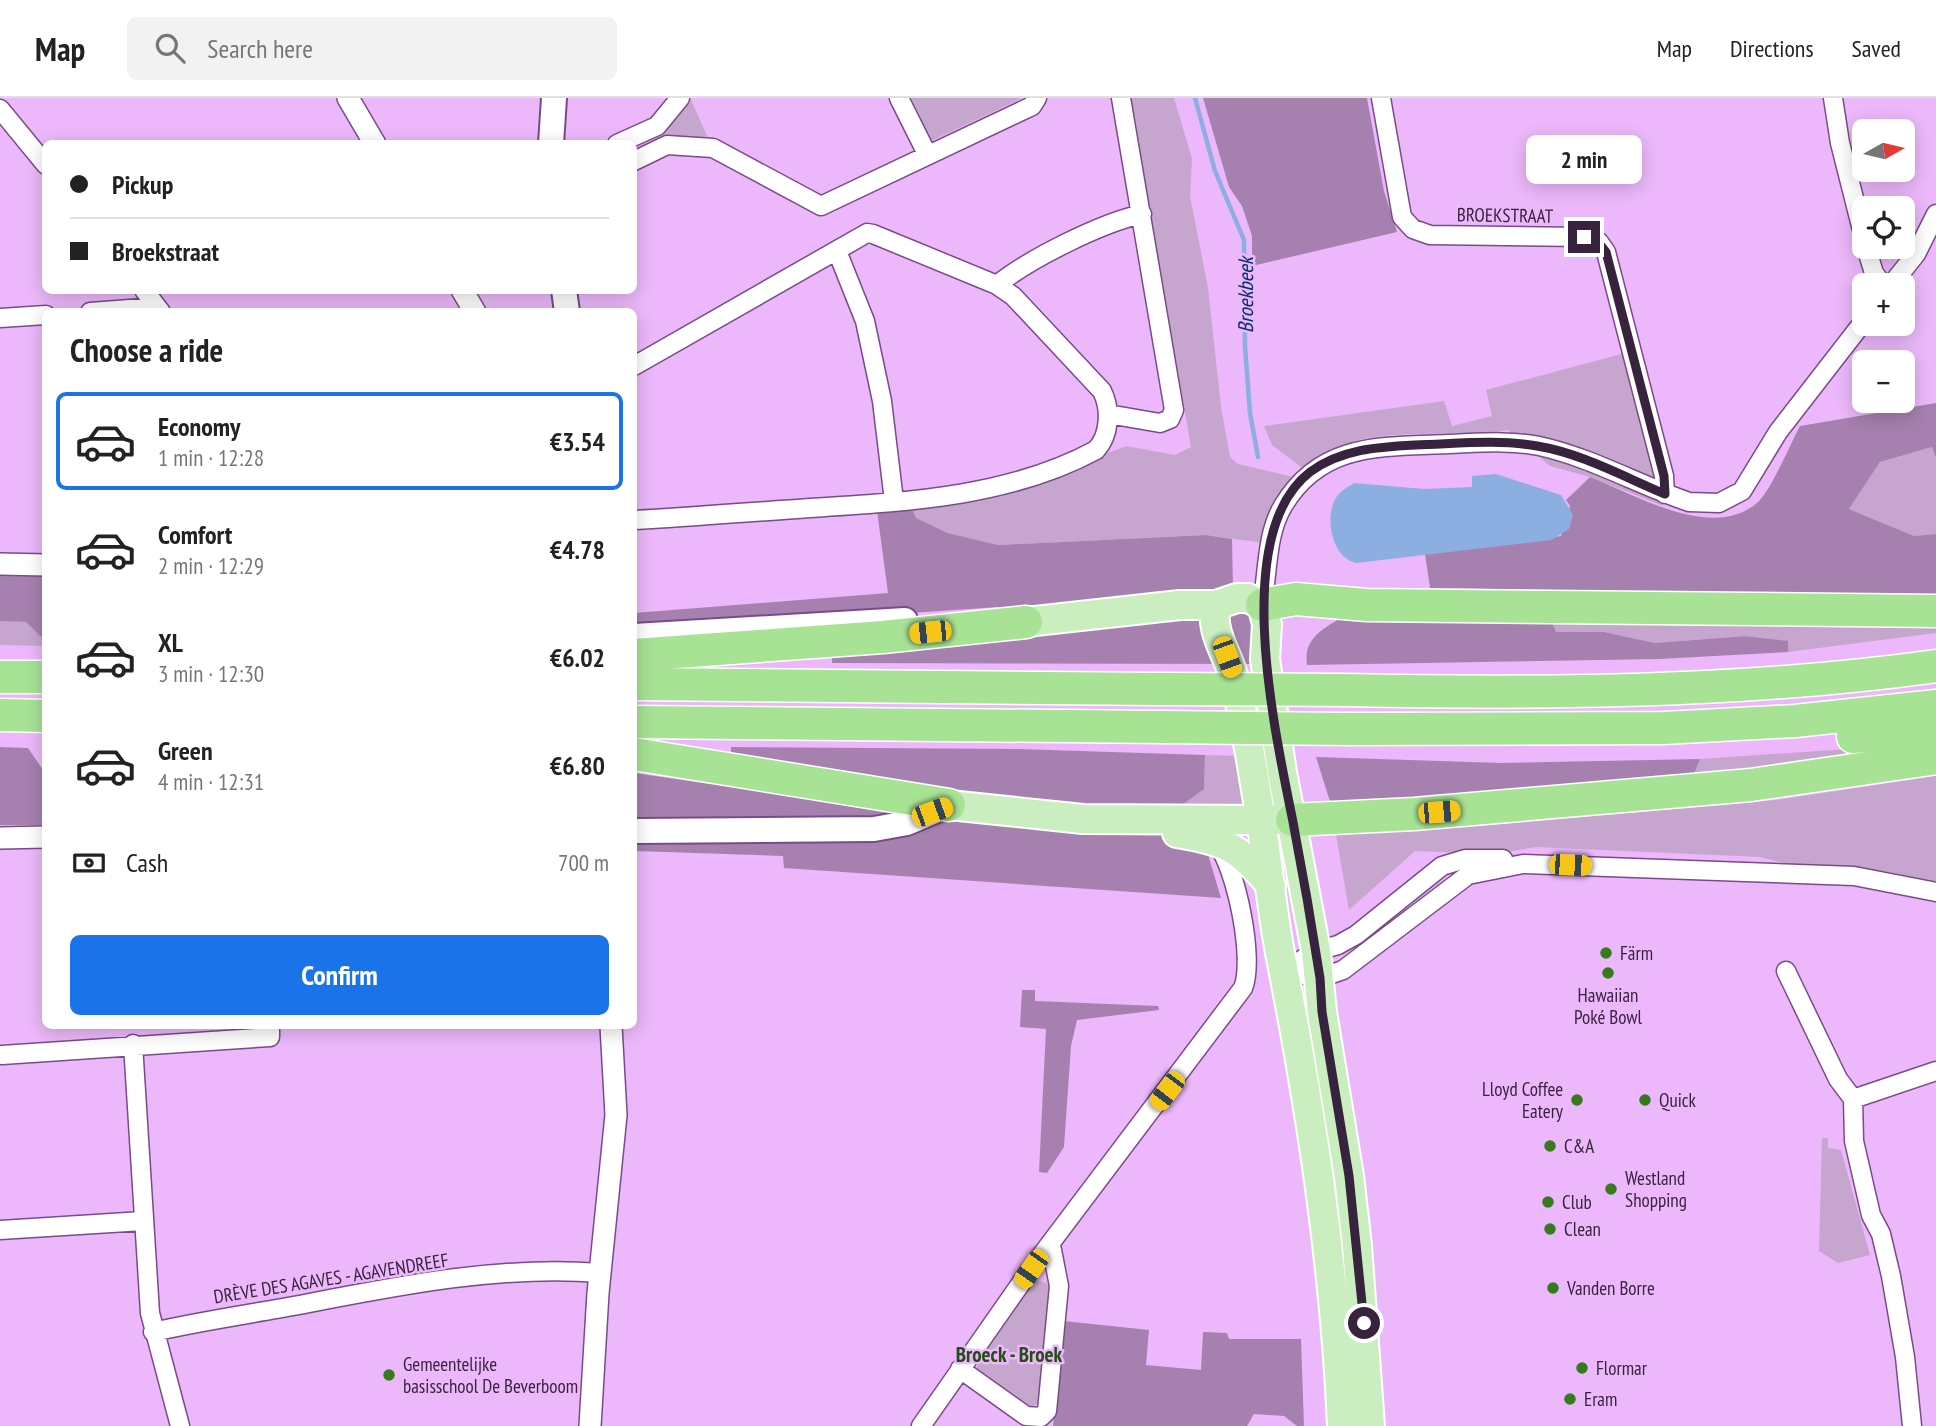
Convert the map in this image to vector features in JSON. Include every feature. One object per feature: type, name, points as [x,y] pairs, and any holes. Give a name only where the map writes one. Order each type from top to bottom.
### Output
[{"type":"highway","points":[[1262,605],[1296,599],[1367,605],[1936,611]]},
{"type":"highway","points":[[637,655],[858,639],[1026,622]]},
{"type":"highway","points":[[637,684],[1559,693],[1755,686],[1931,665]]},
{"type":"highway","points":[[0,677],[42,677]]},
{"type":"highway","points":[[637,722],[1350,729],[1664,728],[1795,721],[1936,706]]},
{"type":"highway","points":[[0,715],[42,716]]},
{"type":"highway","points":[[1664,728],[1693,744],[1936,730]]},
{"type":"highway","points":[[637,754],[949,805]]},
{"type":"highway","points":[[1293,820],[1414,814],[1738,786],[1936,758]]},
{"type":"main road","points":[[551,140],[554,98]]},
{"type":"main road","points":[[637,636],[978,615],[1026,622],[1181,605],[1216,605],[1237,598],[1248,598],[1262,605],[1267,624],[1265,659],[1282,772],[1318,964],[1322,1012],[1357,1245],[1370,1426]]},
{"type":"main road","points":[[1216,605],[1215,633],[1233,674],[1262,819],[1284,971],[1302,1057],[1323,1201],[1338,1340],[1342,1426]]},
{"type":"main road","points":[[637,831],[874,829],[907,823],[949,805],[1036,816],[1141,821],[1293,820]]},
{"type":"main road","points":[[1141,821],[1169,831],[1213,839],[1235,847],[1251,861],[1272,888]]},
{"type":"street","points":[[348,98],[373,140]]},
{"type":"street","points":[[626,140],[657,126],[680,98]]},
{"type":"street","points":[[899,98],[927,154]]},
{"type":"street","points":[[637,160],[667,145],[713,148],[821,206],[1032,106],[1037,98]]},
{"type":"street","points":[[1108,414],[1160,423],[1170,419],[1174,410],[1122,98]]},
{"type":"street","name":"BROEKSTRAAT","points":[[1381,98],[1399,206],[1402,217],[1413,229],[1430,235],[1584,237],[1598,242],[1606,252],[1671,496]]},
{"type":"street","points":[[1833,98],[1840,143],[1853,196]]},
{"type":"street","points":[[0,109],[42,161]]},
{"type":"street","points":[[997,285],[1014,271],[1122,219],[1142,214]]},
{"type":"street","points":[[1901,273],[1916,254],[1936,215]]},
{"type":"street","points":[[637,364],[867,233],[997,285],[1013,296],[1102,391],[1109,406],[1099,447],[1062,466],[978,490],[894,501],[637,520]]},
{"type":"street","points":[[837,251],[865,321],[883,401],[894,501]]},
{"type":"street","points":[[147,294],[158,308]]},
{"type":"street","points":[[0,318],[42,315]]},
{"type":"street","points":[[1262,605],[1271,546],[1281,509],[1309,473],[1338,456],[1363,449],[1505,442],[1539,446],[1581,459],[1671,496],[1705,505],[1726,501],[1742,491],[1755,474],[1778,432],[1852,336]]},
{"type":"street","points":[[0,564],[42,565]]},
{"type":"street","points":[[0,838],[42,837]]},
{"type":"street","points":[[920,1426],[1031,1269],[1243,988],[1248,971],[1237,897],[1225,854],[1213,839]]},
{"type":"street","points":[[1284,971],[1318,964],[1338,945],[1452,862],[1509,859],[1523,863],[1854,876],[1936,892]]},
{"type":"street","points":[[1284,971],[1318,964],[1343,970],[1468,875],[1523,863]]},
{"type":"street","points":[[1786,971],[1838,1079],[1853,1099],[1854,1141],[1871,1215],[1881,1234],[1891,1276],[1912,1426]]},
{"type":"street","points":[[2,1055],[133,1044],[270,1037],[270,1029]]},
{"type":"street","points":[[590,1426],[600,1273],[616,1115],[611,1029]]},
{"type":"street","points":[[133,1044],[143,1221],[153,1332],[180,1426]]},
{"type":"street","points":[[1853,1099],[1936,1071]]},
{"type":"street","points":[[0,1230],[143,1221]]},
{"type":"street","points":[[960,1369],[1026,1416],[1042,1422],[1049,1404],[1059,1286],[1051,1245]]},
{"type":"street","name":"DRÈVE DES AGAVES - AGAVENDREEF","points":[[153,1332],[211,1318],[246,1315],[422,1282],[522,1274],[600,1273]]},
{"type":"shaded area","points":[[685,98],[690,98],[709,140],[669,141],[663,132]]},
{"type":"shaded area","points":[[911,98],[1022,98],[931,141]]},
{"type":"shaded area","points":[[1130,98],[1174,98],[1192,159],[1190,196],[1208,288],[1221,407],[1230,457],[1238,464],[1293,477],[1275,506],[1264,543],[1206,535],[998,545],[948,533],[916,518],[912,509],[1008,492],[1126,446],[1175,455],[1191,447]]},
{"type":"shaded area","points":[[1203,98],[1367,98],[1384,191],[1397,232],[1252,266],[1252,236],[1242,206],[1229,187]]},
{"type":"shaded area","points":[[1625,353],[1663,506],[1590,477],[1550,466],[1508,430],[1404,434],[1363,439],[1339,446],[1301,467],[1272,445],[1264,426],[1444,401],[1452,426],[1492,416],[1486,390]]},
{"type":"shaded area","points":[[1936,403],[1936,458],[1932,447],[1880,462],[1849,509],[1914,536],[1936,534],[1936,596],[1430,588],[1425,554],[1561,536],[1570,506],[1566,500],[1590,477],[1674,511],[1719,518],[1740,513],[1763,497],[1800,426],[1877,413],[1915,413],[1915,407]]},
{"type":"shaded area","points":[[1932,447],[1936,458],[1936,534],[1914,536],[1849,509],[1880,462]]},
{"type":"shaded area","points":[[912,509],[916,518],[948,533],[998,545],[1206,535],[1232,539],[1233,587],[1257,625],[1258,664],[832,663],[832,653],[1000,636],[998,607],[637,632],[637,613],[888,593],[877,511]]},
{"type":"shaded area","points":[[0,570],[42,570],[42,636],[26,622],[0,621]]},
{"type":"shaded area","points":[[1344,616],[1550,618],[1556,632],[1604,632],[1655,643],[1745,636],[1788,641],[1788,652],[1660,659],[1307,665],[1311,641],[1322,630]]},
{"type":"shaded area","points":[[1550,618],[1936,621],[1936,633],[1788,652],[1787,641],[1745,636],[1655,643],[1604,632],[1555,632]]},
{"type":"shaded area","points":[[0,621],[26,622],[42,636],[42,646],[0,645]]},
{"type":"shaded area","points":[[1936,743],[1692,779],[1700,759]]},
{"type":"shaded area","points":[[0,747],[28,748],[42,769],[42,825],[0,825]]},
{"type":"shaded area","points":[[731,747],[1018,749],[1205,755],[1204,789],[1175,810],[1207,851],[1221,898],[784,868],[783,856],[637,851],[637,773],[732,787]]},
{"type":"shaded area","points":[[1205,755],[1240,756],[1245,809],[1176,809],[1204,789]]},
{"type":"shaded area","points":[[1316,757],[1502,763],[1700,759],[1692,779],[1332,808]]},
{"type":"shaded area","points":[[1936,776],[1936,882],[1883,871],[1788,864],[1760,857],[1536,847],[1494,854],[1415,851],[1349,910],[1336,835],[1469,827],[1776,800]]},
{"type":"shaded area","points":[[1022,990],[1035,990],[1035,1001],[1158,1006],[1159,1010],[1077,1020],[1071,1046],[1064,1147],[1047,1173],[1039,1172],[1046,1029],[1020,1027]]},
{"type":"shaded area","points":[[1822,1138],[1828,1138],[1828,1148],[1841,1150],[1870,1255],[1838,1263],[1819,1251]]},
{"type":"shaded area","points":[[1036,1280],[1047,1283],[1050,1290],[1040,1403],[1031,1407],[976,1373],[979,1358],[1030,1282]]},
{"type":"shaded area","points":[[1064,1321],[1149,1330],[1146,1365],[1201,1370],[1203,1332],[1227,1333],[1229,1339],[1301,1339],[1304,1426],[1297,1426],[1284,1416],[1254,1414],[1247,1426],[1053,1426]]},
{"type":"water","points":[[1496,474],[1561,495],[1573,515],[1569,529],[1551,540],[1356,563],[1342,554],[1333,538],[1330,519],[1334,502],[1342,491],[1354,483],[1424,489],[1472,487],[1472,476]]},
{"type":"waterway","name":"Broekbeek","points":[[1195,98],[1215,171],[1244,240],[1245,346],[1250,413],[1258,457]]},
{"type":"place","name":"Färm","points":[[1606,953]]},
{"type":"place","name":"Hawaiian Poké Bowl","points":[[1608,973]]},
{"type":"place","name":"Lloyd Coffee Eatery","points":[[1577,1100]]},
{"type":"place","name":"Quick","points":[[1645,1100]]},
{"type":"place","name":"C&A","points":[[1550,1146]]},
{"type":"place","name":"Westland Shopping","points":[[1611,1189]]},
{"type":"place","name":"Club","points":[[1548,1202]]},
{"type":"place","name":"Clean","points":[[1550,1229]]},
{"type":"place","name":"Vanden Borre","points":[[1553,1288]]},
{"type":"place","name":"Flormar","points":[[1582,1368]]},
{"type":"place","name":"Gemeentelijke basisschool De Beverboom","points":[[389,1375]]},
{"type":"place","name":"Eram","points":[[1570,1399]]},
{"type":"district","name":"Broeck - Broek","points":[[1009,1354]]},
{"type":"route","points":[[1364,1323],[1349,1176],[1322,1012],[1316,951],[1282,772],[1265,659],[1267,624],[1262,605],[1275,526],[1281,509],[1309,473],[1338,456],[1363,449],[1391,446],[1505,442],[1539,446],[1581,459],[1665,494],[1664,476],[1606,252],[1598,242],[1584,237]]}]
